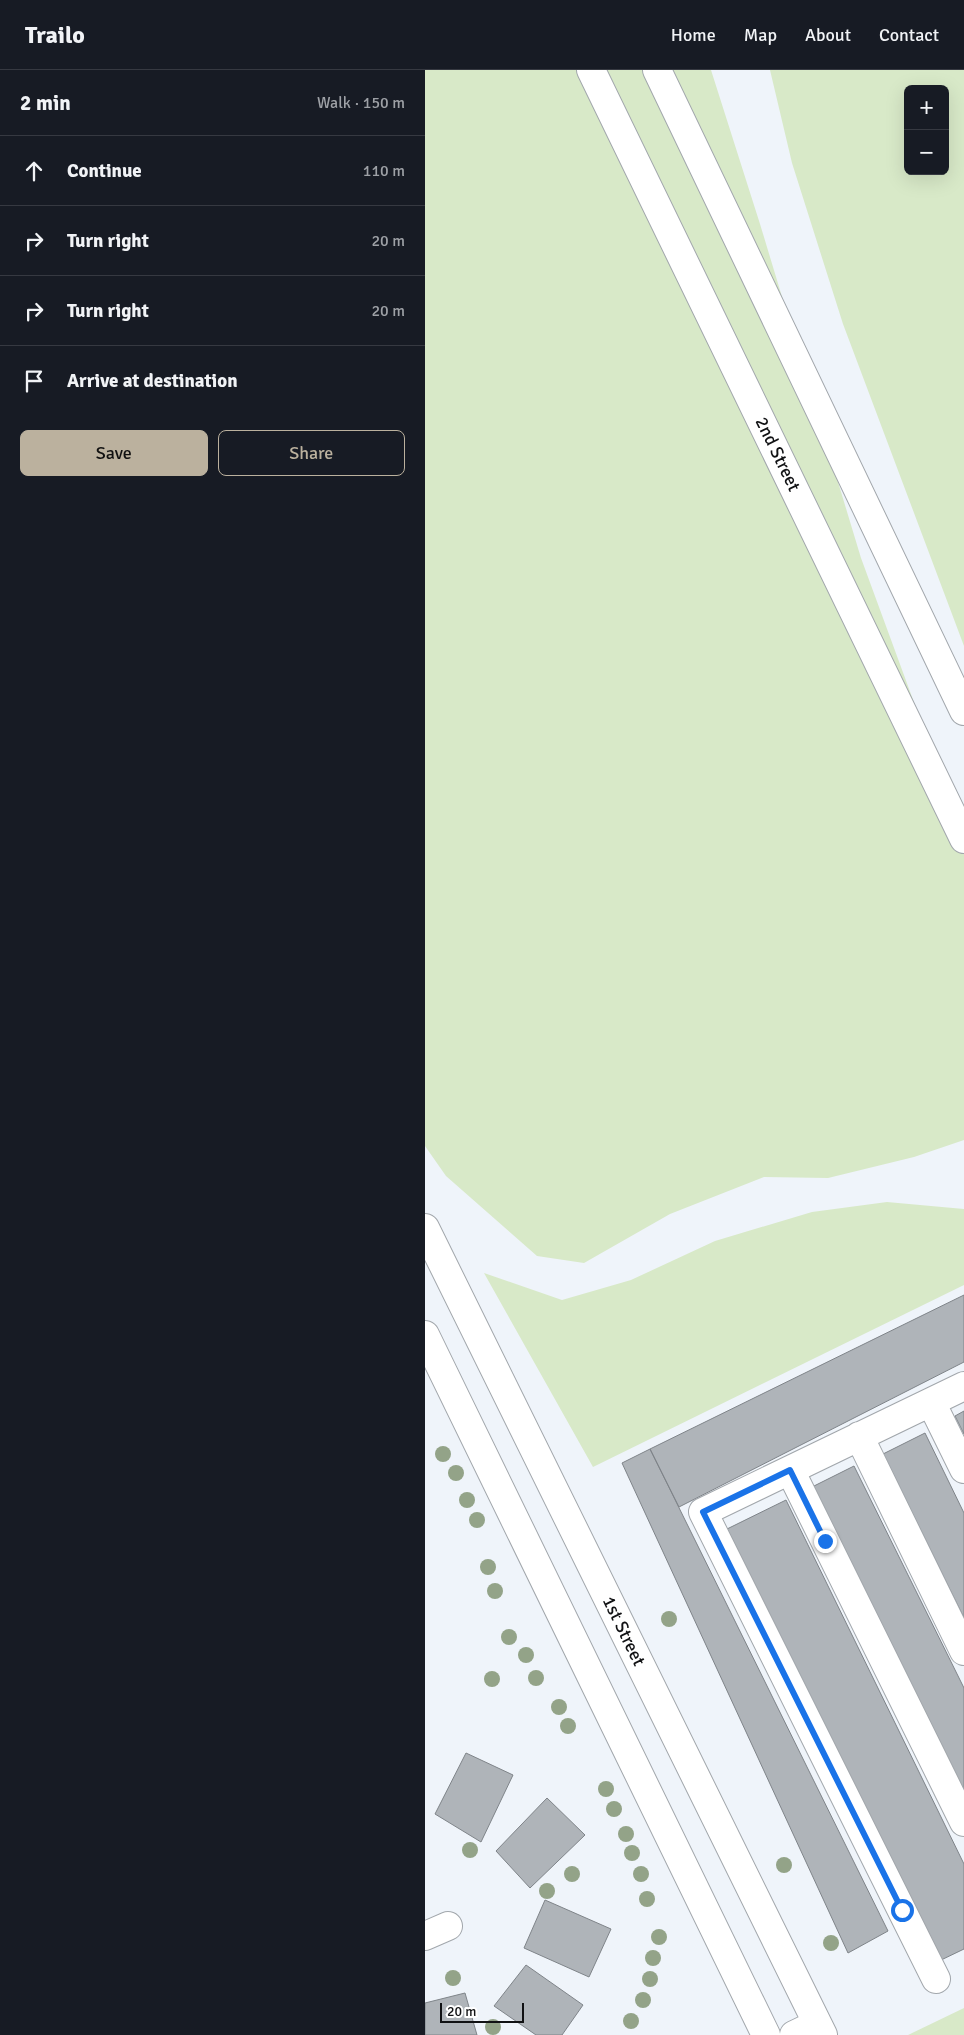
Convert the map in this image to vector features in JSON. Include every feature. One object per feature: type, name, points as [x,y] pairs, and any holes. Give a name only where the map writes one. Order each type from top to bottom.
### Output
[{"type":"street","name":"2nd Street","points":[[591,70],[964,839]]},
{"type":"street","points":[[657,70],[964,711]]},
{"type":"street","name":"1st Street","points":[[425,1228],[811,2031]]},
{"type":"street","points":[[425,1335],[766,2035]]},
{"type":"street","points":[[936,1979],[703,1512],[964,1386]]},
{"type":"street","points":[[931,1402],[964,1469]]},
{"type":"street","points":[[859,1436],[964,1651]]},
{"type":"street","points":[[790,1470],[964,1822]]},
{"type":"green space","points":[[425,70],[711,70],[760,224],[861,558],[941,776],[964,828],[964,1140],[914,1157],[828,1178],[764,1177],[670,1214],[584,1263],[537,1256],[446,1176],[425,1146]]},
{"type":"green space","points":[[770,70],[964,70],[964,646],[843,324],[792,163]]},
{"type":"green space","points":[[887,1202],[964,1209],[964,1285],[593,1467],[484,1273],[562,1300],[631,1280],[715,1241],[812,1212]]},
{"type":"green space","points":[[964,2008],[964,2035],[908,2035]]},
{"type":"building","points":[[964,1295],[964,1362],[679,1507],[650,1449]]},
{"type":"building","points":[[964,1411],[964,1434],[955,1416]]},
{"type":"building","points":[[925,1433],[964,1513],[964,1618],[883,1454]]},
{"type":"building","points":[[650,1449],[888,1931],[848,1953],[622,1463]]},
{"type":"building","points":[[854,1466],[964,1688],[964,1792],[812,1487]]},
{"type":"building","points":[[786,1500],[964,1864],[964,1949],[939,1961],[727,1529]]},
{"type":"building","points":[[466,1753],[513,1775],[481,1842],[435,1814]]},
{"type":"building","points":[[547,1798],[585,1835],[530,1888],[496,1851]]},
{"type":"building","points":[[545,1900],[611,1929],[589,1977],[524,1948]]},
{"type":"building","points":[[526,1965],[583,2005],[562,2035],[536,2035],[494,2006]]},
{"type":"building","points":[[465,1993],[477,2035],[425,2035],[425,2003]]},
{"type":"route","points":[[825,1541],[790,1470],[703,1512],[902,1910]]}]
